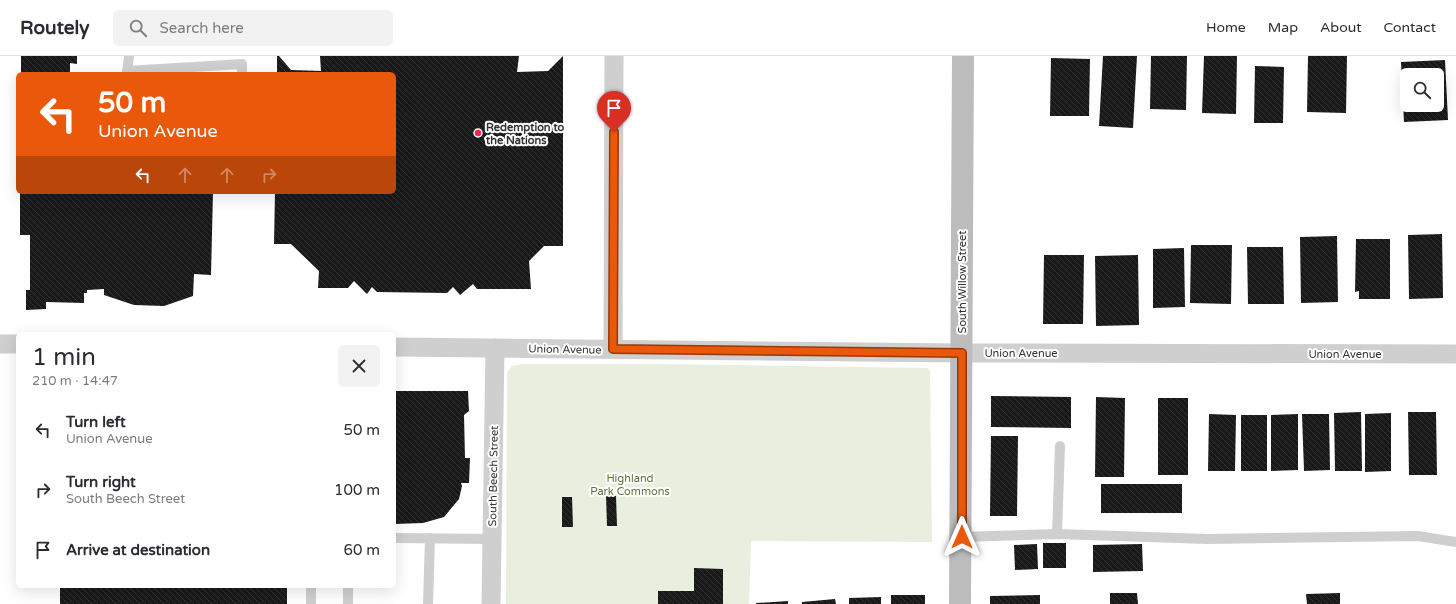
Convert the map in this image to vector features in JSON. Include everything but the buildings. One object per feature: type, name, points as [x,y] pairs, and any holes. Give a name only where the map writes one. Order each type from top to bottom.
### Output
[{"type":"main road","name":"South Willow Street","points":[[960,604],[962,537],[963,56]]},
{"type":"street","points":[[613,349],[614,56]]},
{"type":"street","points":[[0,344],[16,344]]},
{"type":"street","name":"Union Avenue","points":[[396,347],[962,353],[1456,354]]},
{"type":"street","name":"South Beech Street","points":[[492,604],[494,348]]},
{"type":"lane","points":[[129,56],[127,72],[242,64],[242,72]]},
{"type":"lane","points":[[1057,534],[1060,446]]},
{"type":"lane","points":[[962,537],[1057,534],[1208,539],[1418,536],[1456,542]]},
{"type":"lane","points":[[396,538],[492,539]]},
{"type":"lane","points":[[428,604],[430,538]]},
{"type":"lane","points":[[311,588],[311,604]]},
{"type":"lane","points":[[348,588],[348,604]]},
{"type":"green space","name":"Highland Park Commons","points":[[522,364],[656,364],[927,368],[930,371],[932,542],[751,541],[749,604],[506,604],[507,373],[512,366]]},
{"type":"place","name":"Redemption to the Nations","points":[[478,133]]},
{"type":"route","points":[[614,132],[613,349],[962,353],[962,537]]}]
